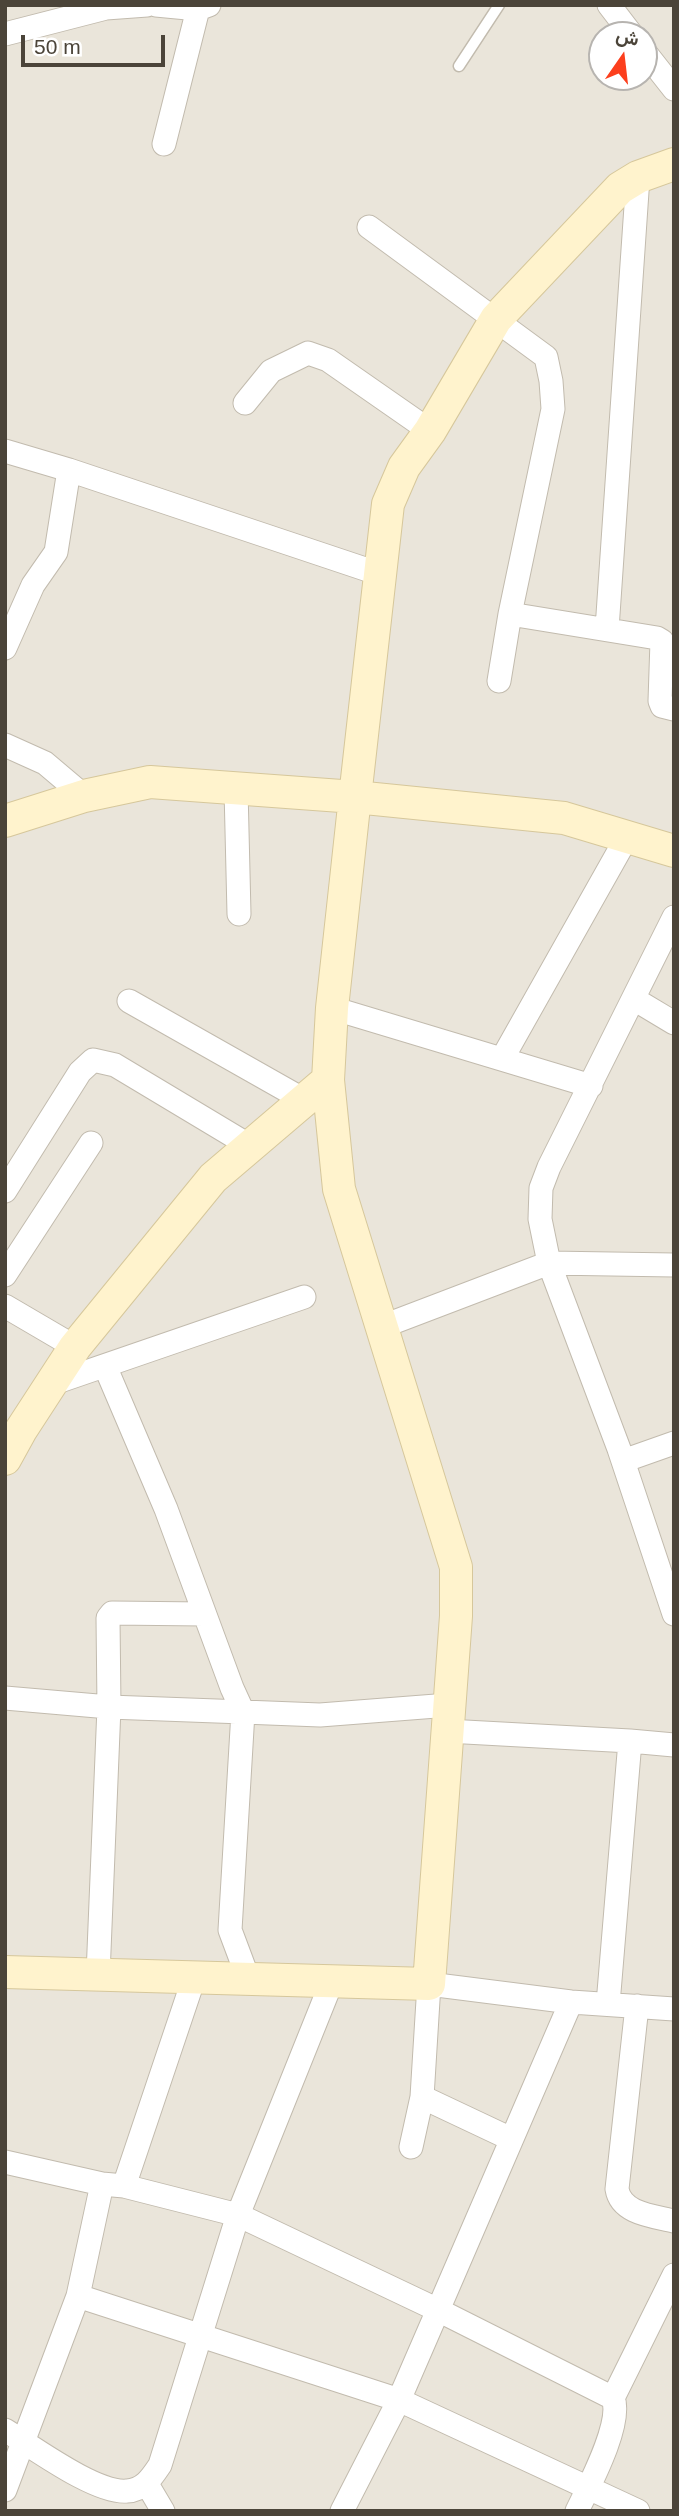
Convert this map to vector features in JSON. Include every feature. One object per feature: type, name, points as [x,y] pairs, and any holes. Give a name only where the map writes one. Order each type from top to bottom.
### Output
[{"type":"street","points":[[5,34],[106,8],[147,5]]},
{"type":"street","points":[[156,5],[204,7],[164,144]]},
{"type":"street","points":[[608,5],[621,21]]},
{"type":"street","points":[[658,69],[674,89]]},
{"type":"street","points":[[411,2147],[422,2097],[456,1616],[456,1567],[339,1189],[316,1090],[332,1008],[388,504],[404,467],[430,430],[496,319],[620,188],[638,177],[674,164]]},
{"type":"street","points":[[607,629],[638,177]]},
{"type":"street","points":[[369,227],[546,357],[553,409],[510,614],[499,681]]},
{"type":"street","points":[[245,403],[271,371],[308,353],[328,360],[430,430]]},
{"type":"street","points":[[5,451],[380,574]]},
{"type":"street","points":[[5,648],[33,585],[56,552],[69,470]]},
{"type":"street","points":[[510,614],[650,636],[662,641],[660,701],[663,706],[674,709]]},
{"type":"street","points":[[5,745],[45,763],[84,796]]},
{"type":"street","points":[[5,821],[84,796],[150,782],[355,797],[564,818],[674,851]]},
{"type":"street","points":[[236,789],[239,914]]},
{"type":"street","points":[[502,1059],[627,837]]},
{"type":"street","points":[[674,917],[549,1167],[541,1188],[540,1219],[549,1263],[623,1461],[674,1614]]},
{"type":"street","points":[[634,999],[674,1023]]},
{"type":"street","points":[[129,1001],[316,1090]]},
{"type":"street","points":[[332,1008],[591,1086]]},
{"type":"street","points":[[5,1191],[80,1072],[93,1060],[115,1065],[250,1146]]},
{"type":"street","points":[[5,1459],[13,1428],[51,1384],[75,1347],[213,1178],[316,1090]]},
{"type":"street","points":[[5,1276],[91,1143]]},
{"type":"street","points":[[381,1327],[549,1263],[674,1265]]},
{"type":"street","points":[[51,1384],[304,1297]]},
{"type":"street","points":[[5,1306],[75,1347]]},
{"type":"street","points":[[105,1366],[166,1509],[243,1712],[230,1930],[248,1978]]},
{"type":"street","points":[[623,1461],[674,1443]]},
{"type":"street","points":[[98,1975],[109,1707],[109,1615],[204,1614]]},
{"type":"street","points":[[5,1698],[109,1707],[448,1718],[674,1745]]},
{"type":"street","points":[[608,2004],[631,1741]]},
{"type":"street","points":[[5,1972],[429,1984],[571,2002],[674,2009]]},
{"type":"street","points":[[5,2490],[15,2435],[78,2296],[113,2185],[194,1978]]},
{"type":"street","points":[[15,2435],[86,2479],[107,2487],[128,2491],[147,2484],[160,2465],[238,2215],[332,1981]]},
{"type":"street","points":[[342,2511],[399,2400],[571,2002]]},
{"type":"street","points":[[637,2006],[618,2197],[628,2208],[674,2221]]},
{"type":"street","points":[[422,2097],[511,2139]]},
{"type":"street","points":[[5,2162],[238,2215],[438,2309],[613,2398]]},
{"type":"street","points":[[577,2511],[615,2423],[613,2398],[674,2275]]},
{"type":"street","points":[[78,2296],[399,2400],[638,2511]]},
{"type":"street","points":[[147,2484],[163,2511]]},
{"type":"lane","points":[[459,66],[499,5]]},
{"type":"shaded area","points":[[5,5],[674,5],[674,2511],[5,2511]]}]
